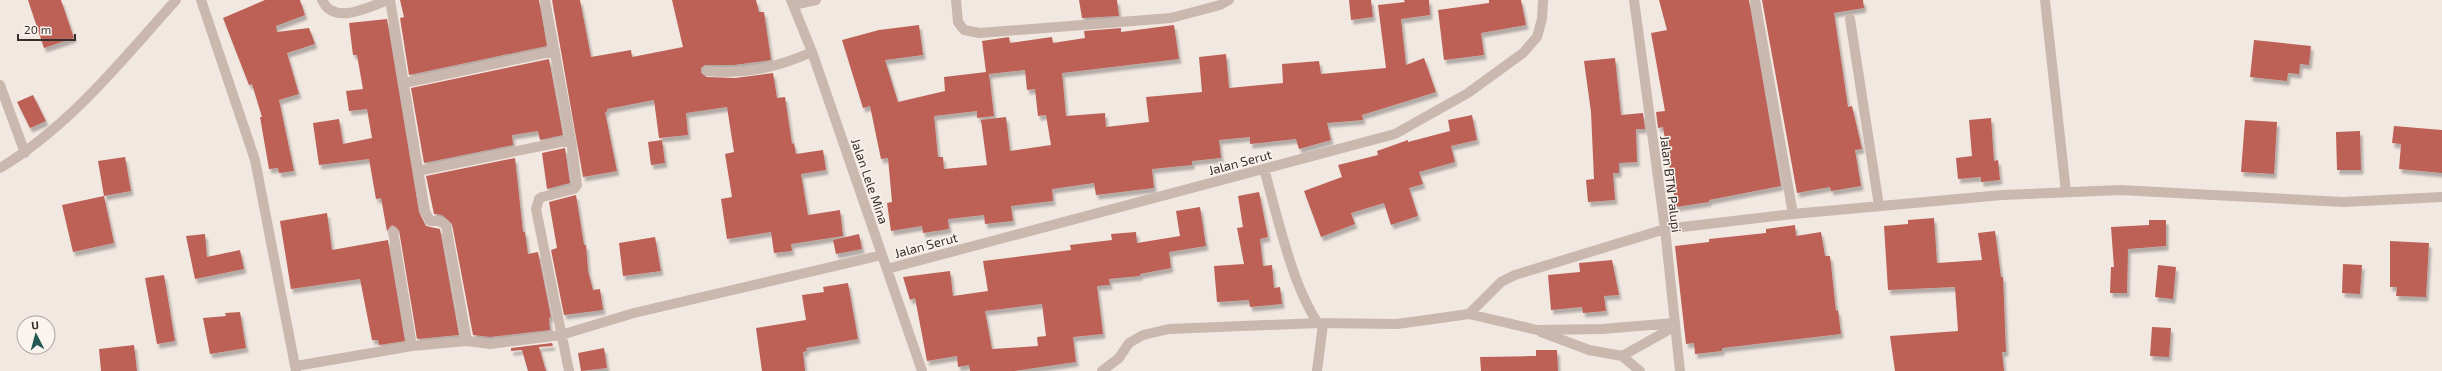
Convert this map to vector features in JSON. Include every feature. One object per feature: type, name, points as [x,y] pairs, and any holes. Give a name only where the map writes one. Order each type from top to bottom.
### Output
[{"type":"street","points":[[0,168],[24,153],[80,106],[176,0]]},
{"type":"street","points":[[201,0],[254,160],[296,369],[412,346],[467,341],[490,344],[561,335],[634,313],[882,255]]},
{"type":"street","points":[[322,0],[326,9],[334,14],[347,13],[389,0],[427,218],[430,221],[439,221],[446,225],[467,341]]},
{"type":"street","points":[[545,0],[571,140],[576,186],[542,197],[539,199],[536,209],[569,371]]},
{"type":"street","points":[[792,3],[816,0]]},
{"type":"street","points":[[956,0],[958,22],[964,30],[980,33],[1171,18],[1220,5],[1228,0]]},
{"type":"street","name":"Jalan Serut","points":[[887,269],[1395,134],[1468,93],[1523,53],[1537,37],[1542,19],[1543,0]]},
{"type":"street","name":"Jalan BTN Palupi","points":[[1634,0],[1665,229],[1680,371]]},
{"type":"street","points":[[1755,0],[1793,214]]},
{"type":"street","points":[[2045,0],[2066,192]]},
{"type":"street","name":"Jalan Lele Mina","points":[[792,3],[812,52],[922,371]]},
{"type":"street","points":[[1850,19],[1879,206]]},
{"type":"street","points":[[404,83],[555,52]]},
{"type":"street","points":[[707,71],[740,72],[757,70],[792,60],[812,52]]},
{"type":"street","points":[[0,85],[24,153]]},
{"type":"street","points":[[418,171],[571,140]]},
{"type":"street","points":[[1264,169],[1289,256],[1305,298],[1321,324],[1317,371]]},
{"type":"street","points":[[1469,314],[1501,282],[1515,275],[1665,229],[1793,214],[1879,206],[2002,195],[2066,192],[2120,190],[2343,202],[2442,197]]},
{"type":"street","points":[[393,231],[412,346]]},
{"type":"street","points":[[1102,371],[1119,358],[1129,343],[1143,335],[1169,329],[1321,324],[1397,324],[1469,314],[1537,330],[1589,350],[1622,356],[1640,371]]},
{"type":"street","points":[[1537,330],[1602,329],[1674,325]]},
{"type":"street","points":[[1622,356],[1674,325]]},
{"type":"building","points":[[28,0],[61,0],[74,38],[44,48]]},
{"type":"building","points":[[265,0],[300,0],[305,15],[276,26],[277,32],[309,28],[315,44],[287,53],[299,94],[279,100],[294,171],[279,173],[278,168],[269,169],[260,117],[262,117],[252,84],[249,85],[223,18]]},
{"type":"building","points":[[400,0],[539,0],[547,46],[409,75],[400,18],[404,17]]},
{"type":"building","points":[[552,0],[580,0],[591,57],[631,50],[632,57],[683,47],[672,0],[756,0],[759,12],[764,12],[771,60],[734,65],[705,65],[701,68],[701,73],[707,77],[735,78],[773,73],[777,98],[785,97],[792,144],[794,143],[796,154],[823,150],[826,170],[801,174],[808,215],[840,210],[843,236],[791,244],[792,251],[774,253],[771,232],[727,239],[721,199],[732,197],[725,154],[734,152],[727,107],[686,113],[688,135],[659,138],[654,100],[607,109],[607,112],[605,112],[617,171],[583,177]]},
{"type":"building","points":[[1079,0],[1117,0],[1119,16],[1082,18]]},
{"type":"building","points":[[1349,0],[1371,0],[1373,17],[1351,20]]},
{"type":"building","points":[[1404,0],[1429,0],[1430,15],[1401,19],[1406,65],[1424,58],[1436,92],[1362,115],[1363,120],[1327,123],[1331,140],[1299,149],[1296,139],[1250,144],[1250,137],[1219,140],[1221,158],[1192,161],[1192,165],[1152,169],[1154,188],[1096,195],[1094,183],[1052,189],[1053,201],[1011,206],[1013,221],[985,224],[984,215],[948,219],[949,229],[923,233],[922,226],[891,231],[887,203],[892,202],[888,158],[881,159],[870,106],[863,108],[842,40],[879,30],[919,25],[923,55],[885,60],[898,102],[945,91],[944,77],[986,72],[982,41],[1009,37],[1010,43],[1052,37],[1053,43],[1085,38],[1084,31],[1121,28],[1121,32],[1174,25],[1179,59],[1062,73],[1066,116],[1105,113],[1106,127],[1149,122],[1146,97],[1202,92],[1199,57],[1226,54],[1229,88],[1283,83],[1282,64],[1319,61],[1321,74],[1386,68],[1378,5],[1405,2]],"holes":[[[1025,70],[1027,90],[1035,89],[1038,116],[1046,115],[1051,145],[1010,151],[1006,117],[981,120],[987,165],[944,169],[943,157],[938,157],[934,116],[977,111],[977,118],[994,116],[989,74]]]},
{"type":"building","points":[[1489,0],[1521,0],[1526,25],[1481,33],[1484,55],[1444,60],[1438,10],[1489,3]]},
{"type":"building","points":[[1659,0],[1749,0],[1781,186],[1709,200],[1709,202],[1676,207],[1663,127],[1658,128],[1656,112],[1665,111],[1651,33],[1667,30]]},
{"type":"building","points":[[1762,0],[1863,0],[1864,8],[1834,13],[1848,107],[1852,106],[1862,149],[1855,150],[1861,186],[1831,191],[1830,187],[1797,193]]},
{"type":"building","points":[[387,19],[419,212],[426,226],[440,229],[459,335],[417,339],[399,230],[392,225],[387,231],[381,198],[376,199],[369,159],[319,165],[313,123],[339,119],[343,144],[372,138],[367,109],[349,111],[346,91],[363,89],[357,55],[353,55],[349,23]]},
{"type":"building","points":[[2254,40],[2311,46],[2309,65],[2300,64],[2299,74],[2288,73],[2287,81],[2250,77]]},
{"type":"building","points":[[1615,58],[1621,115],[1643,113],[1645,129],[1636,129],[1637,162],[1619,163],[1619,173],[1613,173],[1615,200],[1588,202],[1586,180],[1594,179],[1591,112],[1584,61]]},
{"type":"building","points":[[549,59],[563,135],[540,140],[538,131],[512,135],[513,145],[424,163],[411,88]]},
{"type":"building","points":[[33,95],[46,121],[30,128],[17,102]]},
{"type":"building","points":[[1472,115],[1477,140],[1451,146],[1455,162],[1419,172],[1423,184],[1409,188],[1418,216],[1391,225],[1384,203],[1351,213],[1355,224],[1321,237],[1304,191],[1342,177],[1338,165],[1378,155],[1377,151],[1408,140],[1408,142],[1450,131],[1448,120]]},
{"type":"building","points":[[1991,118],[1994,161],[1998,160],[2000,180],[1981,182],[1981,177],[1958,179],[1956,158],[1972,156],[1969,120]]},
{"type":"building","points":[[2245,120],[2277,122],[2274,174],[2241,172]]},
{"type":"building","points":[[2394,126],[2442,130],[2442,173],[2399,169],[2401,144],[2392,143]]},
{"type":"building","points":[[2360,131],[2361,170],[2337,170],[2336,132]]},
{"type":"building","points":[[662,140],[665,163],[651,165],[648,142]]},
{"type":"building","points":[[565,148],[570,183],[547,189],[542,153]]},
{"type":"building","points":[[125,157],[131,191],[104,196],[98,161]]},
{"type":"building","points":[[515,158],[523,232],[525,232],[528,254],[538,252],[551,317],[549,318],[550,330],[490,337],[473,335],[452,224],[442,215],[434,214],[426,176]]},
{"type":"building","points":[[1259,192],[1268,237],[1260,239],[1263,266],[1272,265],[1274,288],[1280,287],[1282,304],[1250,307],[1249,300],[1217,302],[1214,266],[1244,264],[1237,228],[1243,227],[1238,196]]},
{"type":"building","points":[[576,195],[584,245],[586,245],[588,271],[593,290],[600,289],[603,310],[564,315],[551,250],[557,248],[549,202]]},
{"type":"building","points":[[104,196],[114,243],[73,252],[62,205]]},
{"type":"building","points":[[1200,207],[1206,246],[1169,252],[1171,268],[1140,274],[1140,276],[1109,279],[1110,285],[1097,286],[1103,334],[1073,337],[1076,362],[1014,371],[970,371],[969,365],[958,367],[957,356],[927,361],[915,298],[910,300],[903,277],[950,271],[953,296],[988,291],[983,261],[1071,250],[1070,245],[1112,240],[1111,234],[1136,232],[1137,243],[1180,236],[1176,211]],"holes":[[[1042,304],[1046,336],[1037,337],[1038,346],[992,349],[985,311]]]},
{"type":"building","points":[[327,213],[332,250],[388,240],[405,341],[379,345],[378,340],[372,340],[360,279],[291,289],[280,221]]},
{"type":"building","points":[[1934,218],[1937,263],[1982,260],[1978,233],[1995,231],[2001,277],[2003,277],[2006,352],[2002,352],[2004,371],[1895,371],[1890,336],[1958,331],[1955,287],[1888,290],[1884,226],[1908,224],[1908,220]]},
{"type":"building","points":[[2149,220],[2166,220],[2166,246],[2128,249],[2127,293],[2110,293],[2111,267],[2114,267],[2111,227],[2149,225]]},
{"type":"building","points":[[1795,225],[1796,236],[1821,232],[1825,256],[1830,256],[1836,311],[1838,310],[1841,334],[1722,348],[1722,351],[1695,354],[1694,343],[1686,344],[1675,246],[1709,242],[1709,239],[1766,233],[1766,229]]},
{"type":"building","points":[[205,234],[207,257],[240,250],[244,269],[195,279],[186,236]]},
{"type":"building","points":[[859,234],[862,249],[836,254],[833,240]]},
{"type":"building","points":[[655,237],[661,271],[623,276],[619,243]]},
{"type":"building","points":[[2390,241],[2429,243],[2426,297],[2396,296],[2397,287],[2390,287]]},
{"type":"building","points":[[1612,260],[1619,295],[1604,296],[1606,311],[1583,313],[1582,307],[1551,310],[1548,275],[1580,272],[1579,263]]},
{"type":"building","points":[[2343,264],[2362,265],[2360,294],[2342,293]]},
{"type":"building","points":[[2158,265],[2176,267],[2173,299],[2155,297]]},
{"type":"building","points":[[164,275],[175,341],[157,344],[145,278]]},
{"type":"building","points":[[848,283],[858,339],[806,348],[807,351],[803,352],[805,371],[762,371],[756,328],[806,320],[802,295],[824,292],[823,287]]},
{"type":"building","points":[[240,312],[246,348],[210,354],[203,318],[226,316],[225,313]]},
{"type":"building","points":[[2152,327],[2171,328],[2169,357],[2150,356]]},
{"type":"building","points":[[552,343],[553,346],[539,347],[546,371],[528,371],[522,350],[511,351],[511,348]]},
{"type":"building","points":[[134,345],[137,371],[101,371],[99,349]]},
{"type":"building","points":[[604,348],[607,368],[581,371],[578,353]]},
{"type":"building","points":[[1536,350],[1557,350],[1558,371],[1481,371],[1480,357],[1536,356]]}]
